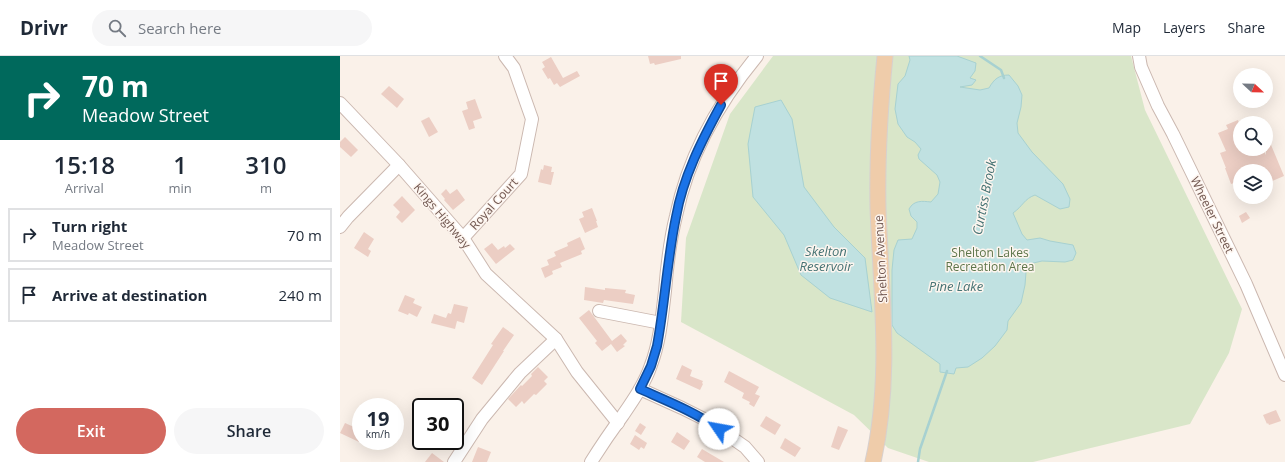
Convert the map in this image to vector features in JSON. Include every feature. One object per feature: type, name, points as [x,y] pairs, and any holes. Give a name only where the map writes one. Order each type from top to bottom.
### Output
[{"type":"main road","name":"Shelton Avenue","points":[[873,462],[880,423],[884,382],[884,331],[878,210],[878,159],[884,56]]},
{"type":"street","name":"Royal Court","points":[[463,238],[521,174],[532,119],[514,68],[505,56]]},
{"type":"street","points":[[591,462],[640,389],[651,366],[657,346],[661,323],[665,284],[676,216],[689,171],[706,133],[721,105],[740,76],[757,56]]},
{"type":"street","name":"Wheeler Street","points":[[1139,56],[1144,73],[1158,106],[1246,284],[1285,375]]},
{"type":"street","name":"Kings Highway","points":[[340,103],[399,165],[463,238],[486,274],[556,339],[576,372],[618,423]]},
{"type":"street","points":[[340,227],[399,165]]},
{"type":"street","points":[[598,311],[661,323]]},
{"type":"street","points":[[454,462],[482,419],[520,373],[556,339]]},
{"type":"street","points":[[640,389],[706,420],[745,447],[758,462]]},
{"type":"green space","name":"Shelton Lakes Recreation Area","points":[[773,56],[1131,56],[1145,110],[1242,309],[1229,353],[1190,424],[1033,462],[929,462],[888,448],[854,415],[681,322],[686,238],[730,114]]},
{"type":"water","name":"Pine Lake","points":[[909,56],[957,56],[976,63],[975,71],[970,78],[976,80],[972,85],[960,87],[980,90],[989,88],[997,78],[1009,75],[1018,86],[1022,95],[1017,123],[1018,133],[1032,152],[1063,184],[1070,199],[1069,207],[1060,209],[1035,195],[1028,199],[1013,213],[1022,234],[1027,240],[1040,238],[1073,245],[1076,253],[1073,260],[1065,262],[1042,261],[1029,264],[1026,272],[1021,303],[1008,321],[1007,330],[995,346],[982,358],[968,367],[956,368],[954,374],[940,372],[940,364],[897,333],[892,325],[892,270],[894,250],[898,240],[912,239],[917,228],[917,222],[911,216],[909,209],[911,206],[921,201],[931,202],[938,194],[940,182],[937,175],[919,159],[918,155],[921,149],[915,142],[907,137],[898,124],[895,109],[898,84],[905,76],[910,60]]},
{"type":"water","name":"Skelton Reservoir","points":[[781,100],[792,119],[804,187],[834,227],[865,258],[872,312],[830,298],[801,275],[784,235],[753,197],[748,144],[755,107]]},
{"type":"building","points":[[648,56],[681,56],[681,59],[655,65],[654,63],[650,64]]},
{"type":"building","points":[[551,57],[563,78],[577,71],[580,76],[560,87],[557,83],[554,85],[542,69],[545,67],[542,62]]},
{"type":"building","points":[[389,86],[404,99],[397,108],[381,94]]},
{"type":"building","points":[[475,99],[482,118],[473,121],[475,128],[469,130],[462,111],[468,109],[466,102]]},
{"type":"building","points":[[429,117],[438,132],[429,137],[421,121]]},
{"type":"building","points":[[1233,122],[1233,156],[1273,156],[1273,150],[1284,176],[1273,181],[1273,164],[1233,164],[1233,183],[1231,184],[1220,153],[1226,151],[1218,133],[1228,129],[1226,125]]},
{"type":"building","points":[[345,137],[358,150],[351,157],[340,147],[340,142]]},
{"type":"building","points":[[544,165],[552,167],[551,172],[554,172],[551,185],[538,182],[541,169],[543,170]]},
{"type":"building","points":[[446,189],[450,194],[457,189],[465,200],[453,210],[441,194]]},
{"type":"building","points":[[402,196],[415,210],[402,223],[396,217],[400,212],[393,205]]},
{"type":"building","points":[[592,208],[598,227],[585,233],[579,219],[584,217],[582,212]]},
{"type":"building","points":[[1246,212],[1250,218],[1242,223],[1239,216]]},
{"type":"building","points":[[364,232],[374,239],[368,249],[371,251],[368,257],[354,248]]},
{"type":"building","points":[[580,237],[585,249],[581,251],[582,254],[560,263],[562,267],[552,271],[553,274],[545,278],[541,268],[549,265],[547,260],[556,256],[554,252],[568,246],[567,243]]},
{"type":"building","points":[[492,243],[498,250],[504,246],[505,248],[510,244],[515,249],[496,264],[484,249]]},
{"type":"building","points":[[585,287],[605,290],[605,288],[626,290],[625,293],[635,295],[633,304],[604,300],[603,303],[584,300]]},
{"type":"building","points":[[405,295],[415,299],[413,303],[422,307],[417,317],[409,313],[408,315],[398,311]]},
{"type":"building","points":[[454,304],[468,307],[464,323],[457,321],[455,329],[431,323],[434,314],[446,318],[448,313],[451,314]]},
{"type":"building","points":[[589,310],[612,341],[621,334],[627,341],[623,345],[625,346],[617,352],[611,344],[602,351],[595,343],[597,341],[579,318]]},
{"type":"building","points":[[503,327],[514,335],[482,385],[472,378],[493,345],[491,344]]},
{"type":"building","points":[[682,365],[692,370],[690,376],[703,381],[700,390],[676,379]]},
{"type":"building","points":[[538,367],[548,377],[544,381],[547,384],[524,404],[522,401],[516,407],[508,399],[532,376],[531,374]]},
{"type":"building","points":[[729,371],[759,387],[755,394],[760,396],[754,407],[749,404],[750,402],[742,398],[744,393],[724,382]]},
{"type":"building","points":[[1276,410],[1281,421],[1269,425],[1268,423],[1267,424],[1263,415]]},
{"type":"building","points":[[766,416],[781,425],[775,435],[760,426]]},
{"type":"building","points":[[345,423],[352,426],[352,439],[340,433]]},
{"type":"building","points":[[640,423],[646,427],[641,435],[635,431]]},
{"type":"building","points":[[838,426],[848,430],[839,450],[831,447]]},
{"type":"building","points":[[677,432],[690,441],[684,450],[671,442]]},
{"type":"building","points":[[635,435],[647,443],[644,449],[641,447],[639,450],[630,444]]},
{"type":"building","points":[[785,438],[801,448],[795,457],[780,448]]},
{"type":"building","points":[[478,447],[491,452],[487,462],[472,462]]},
{"type":"building","points":[[702,449],[724,462],[705,462],[697,457]]},
{"type":"building","points":[[432,453],[444,462],[425,462]]},
{"type":"waterway","name":"Curtiss Brook","points":[[980,56],[1001,70],[1004,78]]},
{"type":"waterway","name":"Curtiss Brook","points":[[918,462],[920,449],[947,371]]},
{"type":"route","points":[[719,429],[706,420],[640,389],[651,366],[657,346],[676,216],[689,171],[706,133],[721,105]]}]
